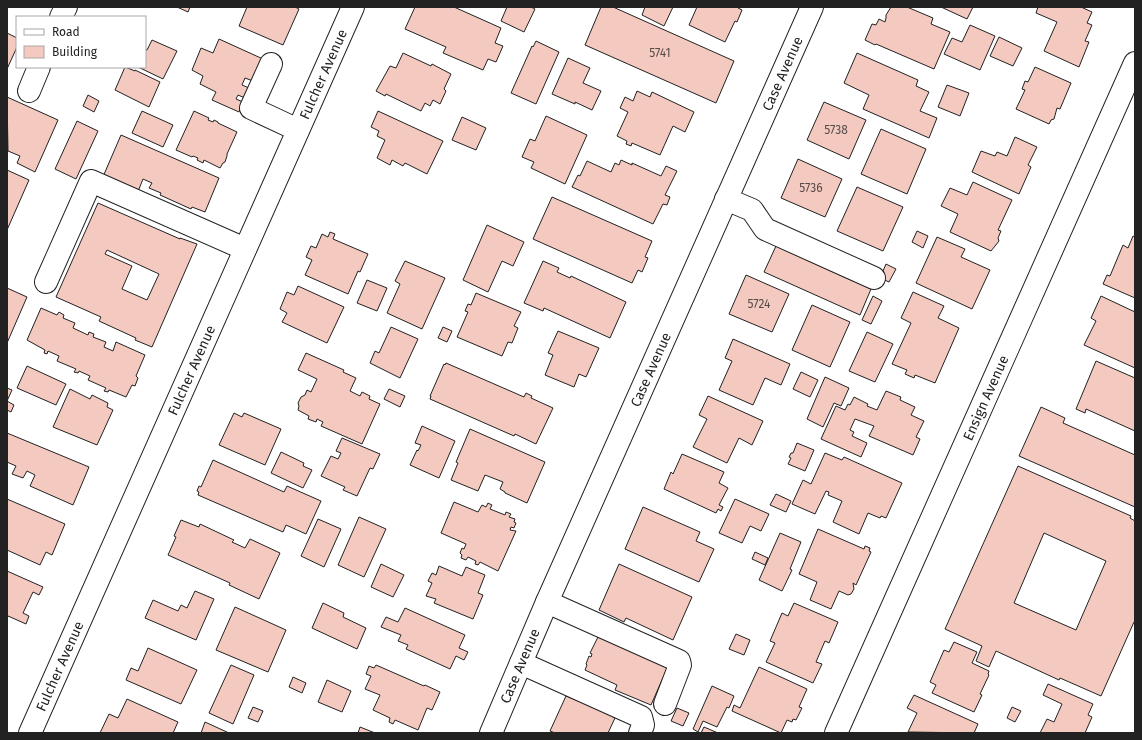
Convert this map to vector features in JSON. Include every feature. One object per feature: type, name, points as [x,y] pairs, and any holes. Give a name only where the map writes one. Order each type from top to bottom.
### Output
[{"type":"street","points":[[62,16],[66,7]]},
{"type":"street","name":"Fulcher Avenue","points":[[30,733],[353,7]]},
{"type":"street","name":"Case Avenue","points":[[491,733],[547,602],[812,7]]},
{"type":"street","points":[[271,64],[251,108],[298,130]]},
{"type":"street","name":"Ensign Avenue","points":[[836,733],[1135,64]]},
{"type":"street","points":[[29,91],[39,68]]},
{"type":"street","points":[[46,282],[91,181],[245,249]]},
{"type":"street","points":[[726,199],[752,210],[765,230],[874,278]]},
{"type":"street","points":[[547,602],[679,661],[680,665],[665,704]]},
{"type":"street","points":[[521,664],[641,717],[643,725],[640,733]]},
{"type":"building","points":[[177,7],[190,7],[188,12]]},
{"type":"building","points":[[247,7],[295,7],[299,9],[283,45],[239,26]]},
{"type":"building","points":[[415,7],[454,7],[501,28],[495,43],[503,46],[496,62],[488,59],[483,70],[443,53],[446,47],[405,29]]},
{"type":"building","points":[[507,7],[531,7],[535,9],[524,32],[501,21]]},
{"type":"building","points":[[601,7],[613,7],[734,61],[716,103],[585,45]]},
{"type":"building","points":[[645,7],[673,7],[664,26],[642,15]]},
{"type":"building","points":[[697,7],[739,7],[738,8],[742,10],[737,22],[735,21],[725,42],[689,25]]},
{"type":"building","points":[[891,7],[907,7],[933,18],[931,24],[950,32],[934,69],[865,40],[872,24],[876,25],[879,19],[885,22],[886,15]]},
{"type":"building","points":[[941,7],[973,7],[967,19]]},
{"type":"building","points":[[1038,7],[1081,7],[1092,12],[1087,23],[1092,25],[1085,41],[1089,42],[1079,67],[1044,51],[1057,22],[1036,13]]},
{"type":"building","points":[[970,25],[995,36],[980,70],[944,54],[952,38],[962,42]]},
{"type":"building","points":[[7,33],[16,38],[16,49],[7,69]]},
{"type":"building","points":[[999,37],[1022,48],[1013,66],[990,56]]},
{"type":"building","points":[[219,39],[263,59],[253,81],[245,78],[242,85],[249,88],[245,98],[238,95],[236,99],[243,102],[239,112],[212,100],[216,92],[200,84],[203,76],[192,70],[201,48],[213,53]]},
{"type":"building","points":[[152,40],[177,51],[163,79],[140,68],[146,68],[147,50]]},
{"type":"building","points":[[536,41],[559,52],[536,104],[511,93],[532,46],[533,47]]},
{"type":"building","points":[[403,53],[431,66],[432,64],[451,74],[444,89],[446,91],[440,104],[433,100],[430,106],[425,103],[421,111],[386,94],[385,96],[376,91],[390,66],[396,68]]},
{"type":"building","points":[[857,53],[918,80],[916,86],[929,92],[920,111],[937,118],[929,138],[863,109],[869,95],[844,83]]},
{"type":"building","points":[[568,58],[590,68],[583,83],[601,91],[592,110],[552,94]]},
{"type":"building","points":[[1035,67],[1071,83],[1060,109],[1057,108],[1054,119],[1051,120],[1049,124],[1016,109],[1025,90],[1022,89],[1025,81],[1028,82]]},
{"type":"building","points":[[125,68],[135,70],[160,82],[149,107],[115,90]]},
{"type":"building","points":[[947,85],[969,93],[960,116],[938,107]]},
{"type":"building","points":[[637,91],[650,97],[652,92],[694,112],[685,132],[673,126],[660,155],[632,143],[631,146],[626,144],[627,141],[617,136],[628,112],[620,108],[625,97],[633,101]]},
{"type":"building","points":[[88,95],[99,101],[94,112],[83,106]]},
{"type":"building","points":[[7,97],[58,120],[35,172],[17,163],[20,156],[8,151]]},
{"type":"building","points":[[824,102],[866,120],[849,159],[807,140]]},
{"type":"building","points":[[142,111],[173,125],[163,147],[132,133]]},
{"type":"building","points":[[194,111],[209,118],[208,120],[213,122],[214,120],[237,132],[225,162],[220,168],[204,160],[203,163],[197,160],[198,158],[176,150]]},
{"type":"building","points":[[378,111],[443,141],[427,174],[405,163],[403,166],[392,160],[390,165],[377,158],[385,140],[377,136],[379,131],[371,127]]},
{"type":"building","points":[[546,116],[587,135],[565,184],[531,168],[534,162],[522,157],[530,139],[535,141]]},
{"type":"building","points":[[462,117],[486,128],[476,150],[452,140]]},
{"type":"building","points":[[77,121],[98,131],[76,179],[55,169]]},
{"type":"building","points":[[881,129],[926,149],[907,194],[861,174]]},
{"type":"building","points":[[121,135],[219,178],[205,212],[192,207],[191,209],[160,195],[161,193],[149,188],[152,183],[143,179],[137,194],[102,179]]},
{"type":"building","points":[[1015,137],[1037,147],[1028,165],[1031,167],[1019,194],[972,172],[981,151],[995,156],[997,152],[1007,156]]},
{"type":"building","points":[[798,159],[842,179],[825,217],[781,198]]},
{"type":"building","points":[[621,160],[632,165],[632,163],[661,176],[666,166],[677,171],[665,195],[670,197],[667,205],[663,204],[653,224],[572,187],[578,175],[580,176],[587,161],[611,172],[615,163],[619,165]]},
{"type":"building","points":[[7,170],[29,180],[7,230]]},
{"type":"building","points":[[973,182],[1012,200],[998,230],[1001,231],[998,238],[999,241],[991,251],[950,232],[958,214],[941,206],[950,188],[967,195]]},
{"type":"building","points":[[857,187],[903,207],[883,251],[837,231]]},
{"type":"building","points":[[552,197],[652,241],[645,257],[648,258],[642,272],[638,270],[632,283],[533,239]]},
{"type":"building","points":[[98,203],[180,239],[197,244],[152,347],[135,340],[136,338],[99,321],[101,317],[56,297]],"holes":[[[107,250],[159,274],[147,300],[122,289],[132,266],[105,254]]]},
{"type":"building","points":[[487,225],[524,242],[513,266],[502,261],[488,292],[463,280]]},
{"type":"building","points":[[917,231],[928,236],[923,248],[912,242]]},
{"type":"building","points":[[330,232],[335,234],[333,239],[368,254],[360,272],[358,271],[348,294],[305,275],[312,260],[306,257],[311,246],[316,248],[322,234],[328,237]]},
{"type":"building","points":[[1133,236],[1135,237],[1135,298],[1103,284],[1107,275],[1110,276],[1123,245],[1128,248]]},
{"type":"building","points":[[937,237],[965,249],[961,257],[990,270],[972,309],[916,283]]},
{"type":"building","points":[[776,246],[853,281],[855,276],[861,278],[859,283],[871,289],[860,315],[764,272]]},
{"type":"building","points":[[405,261],[445,278],[422,329],[387,313],[400,284],[395,281]]},
{"type":"building","points":[[543,261],[559,268],[557,272],[570,278],[571,276],[626,302],[610,338],[544,308],[543,311],[524,303]]},
{"type":"building","points":[[886,264],[896,269],[889,282],[880,278]]},
{"type":"building","points":[[746,275],[789,294],[772,332],[729,314]]},
{"type":"building","points":[[367,280],[387,288],[377,311],[357,303]]},
{"type":"building","points":[[298,286],[344,307],[327,343],[282,322],[287,313],[280,309],[287,292],[294,295]]},
{"type":"building","points":[[7,288],[27,297],[7,343]]},
{"type":"building","points":[[913,292],[944,306],[938,318],[959,328],[935,383],[915,375],[914,378],[905,374],[907,370],[892,364],[911,323],[901,318]]},
{"type":"building","points":[[476,293],[521,312],[514,326],[518,328],[512,343],[508,342],[502,356],[457,337],[468,312],[465,311],[468,304],[471,305]]},
{"type":"building","points":[[873,296],[882,301],[871,324],[862,320]]},
{"type":"building","points":[[1101,296],[1135,312],[1135,368],[1084,345],[1096,321],[1091,318]]},
{"type":"building","points":[[812,305],[850,322],[830,367],[792,350]]},
{"type":"building","points":[[41,308],[57,315],[59,312],[64,315],[63,318],[75,323],[73,328],[88,335],[89,332],[94,334],[93,337],[106,342],[104,347],[113,351],[116,342],[145,355],[136,376],[138,378],[135,386],[132,385],[126,397],[109,390],[108,392],[104,391],[106,388],[88,380],[90,376],[79,371],[78,373],[74,372],[76,369],[57,361],[59,356],[48,351],[47,354],[44,353],[45,350],[27,340]]},
{"type":"building","points":[[391,327],[418,339],[400,378],[370,363],[375,351],[379,353]]},
{"type":"building","points":[[443,327],[452,331],[447,342],[438,338]]},
{"type":"building","points":[[558,331],[599,348],[586,377],[579,374],[574,387],[545,375],[553,355],[548,353]]},
{"type":"building","points":[[867,332],[893,344],[875,382],[849,371]]},
{"type":"building","points":[[733,339],[790,364],[781,385],[765,378],[753,405],[719,390],[732,361],[725,358]]},
{"type":"building","points":[[306,353],[344,370],[343,372],[356,378],[350,391],[360,396],[362,392],[370,396],[369,399],[380,404],[362,444],[321,426],[323,422],[317,419],[316,422],[308,419],[309,416],[298,410],[298,403],[301,397],[305,395],[307,390],[311,392],[317,379],[298,370]]},
{"type":"building","points":[[1096,361],[1135,378],[1135,431],[1086,409],[1085,413],[1076,409]]},
{"type":"building","points":[[446,363],[524,397],[526,393],[532,396],[531,398],[553,408],[536,444],[515,434],[514,436],[430,399],[444,364],[445,365]]},
{"type":"building","points":[[27,366],[66,384],[56,405],[17,388]]},
{"type":"building","points":[[801,372],[818,380],[810,397],[793,389]]},
{"type":"building","points":[[825,377],[849,388],[841,406],[834,403],[823,427],[807,419]]},
{"type":"building","points":[[7,388],[12,390],[7,401]]},
{"type":"building","points":[[70,389],[90,399],[92,395],[108,403],[107,407],[113,410],[97,445],[53,427]]},
{"type":"building","points":[[389,389],[405,396],[400,407],[384,399]]},
{"type":"building","points":[[886,391],[901,397],[900,400],[915,407],[911,415],[924,421],[916,437],[920,439],[913,455],[869,436],[874,426],[855,419],[850,430],[854,432],[852,436],[867,443],[861,457],[821,439],[836,406],[845,410],[848,404],[850,405],[854,397],[868,404],[867,406],[877,410]]},
{"type":"building","points":[[708,396],[763,421],[752,445],[739,438],[727,463],[693,447],[707,419],[699,415]]},
{"type":"building","points":[[7,401],[14,405],[11,412],[7,410]]},
{"type":"building","points":[[1041,407],[1065,418],[1063,423],[1135,455],[1135,507],[1019,456]]},
{"type":"building","points":[[234,413],[242,417],[244,413],[281,429],[265,465],[219,445]]},
{"type":"building","points":[[422,426],[455,441],[439,478],[410,465],[421,445],[415,443]]},
{"type":"building","points":[[470,429],[545,462],[527,503],[505,493],[500,489],[503,482],[485,475],[478,491],[451,480],[458,463],[456,462]]},
{"type":"building","points":[[7,433],[89,467],[73,505],[30,486],[35,475],[27,471],[23,478],[12,474],[16,466],[7,462]]},
{"type":"building","points":[[342,438],[380,454],[373,469],[370,468],[357,496],[343,490],[345,487],[321,476],[331,456],[338,459],[341,453],[336,451]]},
{"type":"building","points":[[797,443],[814,450],[805,471],[788,464],[791,458],[789,457],[791,453],[793,453]]},
{"type":"building","points":[[281,452],[304,463],[303,466],[312,470],[303,488],[271,473]]},
{"type":"building","points":[[825,453],[842,460],[844,457],[902,483],[886,518],[881,516],[880,518],[868,513],[859,534],[833,522],[842,501],[828,495],[829,492],[826,491],[815,514],[792,504],[803,480],[811,484]]},
{"type":"building","points":[[682,454],[724,472],[719,483],[728,488],[719,505],[723,507],[721,511],[718,509],[716,513],[664,489],[671,472],[673,474]]},
{"type":"building","points":[[213,460],[284,492],[287,486],[321,501],[306,534],[286,525],[283,532],[198,495],[199,492],[197,491],[199,486],[201,487]]},
{"type":"building","points":[[1018,466],[1131,516],[1130,518],[1135,521],[1135,623],[1134,622],[1101,696],[1060,678],[1059,680],[996,651],[989,667],[976,661],[982,646],[945,629]],"holes":[[[1044,533],[1106,561],[1076,630],[1014,603]]]},
{"type":"building","points":[[776,494],[791,501],[786,512],[770,505]]},
{"type":"building","points":[[7,499],[65,524],[52,555],[46,552],[40,565],[7,550]]},
{"type":"building","points":[[735,499],[769,514],[761,531],[750,526],[742,543],[719,533]]},
{"type":"building","points":[[454,502],[478,512],[482,505],[486,507],[488,503],[492,505],[490,509],[505,515],[506,512],[511,514],[509,517],[515,519],[514,522],[516,523],[514,528],[511,527],[510,530],[516,531],[498,571],[480,562],[478,565],[475,564],[476,561],[468,557],[466,560],[461,558],[462,555],[460,553],[466,544],[441,533]]},
{"type":"building","points":[[643,507],[700,532],[696,541],[714,549],[699,582],[625,549]]},
{"type":"building","points":[[359,517],[386,529],[364,577],[338,565]]},
{"type":"building","points":[[318,519],[341,529],[324,567],[301,556]]},
{"type":"building","points":[[181,520],[199,527],[200,524],[234,540],[232,542],[245,548],[250,539],[280,553],[259,599],[229,585],[230,583],[168,555],[176,537],[174,536]]},
{"type":"building","points":[[818,529],[864,549],[865,546],[870,548],[869,551],[871,552],[856,585],[853,583],[854,589],[851,594],[848,595],[839,591],[831,609],[810,600],[817,582],[799,574]]},
{"type":"building","points":[[780,533],[801,542],[790,569],[792,570],[782,591],[759,580]]},
{"type":"building","points":[[755,552],[768,558],[765,565],[752,559]]},
{"type":"building","points":[[381,564],[404,575],[393,597],[371,587]]},
{"type":"building","points":[[619,564],[692,597],[673,640],[626,618],[624,622],[599,610]]},
{"type":"building","points":[[439,566],[462,576],[466,567],[485,575],[478,593],[483,595],[473,619],[434,603],[436,599],[426,596],[432,583],[428,581],[432,573],[436,575]]},
{"type":"building","points":[[7,571],[43,587],[39,595],[33,592],[23,613],[29,616],[26,624],[8,616],[7,619]]},
{"type":"building","points":[[195,591],[214,599],[196,640],[145,618],[153,600],[178,611],[181,605],[187,608]]},
{"type":"building","points":[[323,603],[344,613],[343,617],[366,628],[357,649],[312,628]]},
{"type":"building","points":[[794,603],[838,622],[829,643],[825,641],[816,662],[822,664],[813,683],[766,662],[775,643],[770,641],[782,613],[788,616]]},
{"type":"building","points":[[235,607],[286,630],[268,672],[216,650]]},
{"type":"building","points":[[405,608],[465,635],[459,648],[468,652],[464,660],[456,656],[450,669],[406,649],[408,645],[398,641],[401,635],[381,627],[386,617],[398,622]]},
{"type":"building","points":[[736,634],[750,640],[744,655],[729,649]]},
{"type":"building","points":[[598,637],[669,664],[651,705],[615,690],[617,685],[585,670],[589,656],[591,657],[592,654],[590,653]]},
{"type":"building","points":[[954,642],[977,652],[972,663],[989,671],[989,675],[980,694],[982,695],[974,712],[932,693],[936,685],[930,682],[944,650],[949,652]]},
{"type":"building","points":[[148,648],[197,670],[181,704],[126,680],[131,668],[138,671]]},
{"type":"building","points":[[231,665],[254,675],[233,724],[209,713]]},
{"type":"building","points":[[376,665],[440,692],[432,710],[427,708],[418,730],[395,720],[393,724],[389,722],[390,718],[373,710],[380,695],[365,689],[371,676],[366,674],[369,666],[374,668]]},
{"type":"building","points":[[759,667],[807,689],[799,707],[802,708],[796,720],[793,719],[792,722],[787,720],[781,733],[732,711],[734,705],[740,708]]},
{"type":"building","points":[[293,677],[306,683],[302,693],[289,687]]},
{"type":"building","points":[[327,680],[351,691],[342,712],[318,702]]},
{"type":"building","points":[[1048,684],[1093,704],[1088,715],[1092,717],[1085,733],[1040,733],[1047,719],[1054,722],[1062,704],[1043,695]]},
{"type":"building","points":[[712,686],[734,696],[729,708],[727,707],[717,727],[703,721],[698,732],[693,729]]},
{"type":"building","points":[[914,695],[978,724],[974,733],[908,732],[917,713],[907,708]]},
{"type":"building","points":[[566,696],[614,715],[613,717],[615,718],[608,733],[555,733],[550,731]]},
{"type":"building","points":[[127,699],[178,722],[173,733],[100,733],[109,714],[118,718]]},
{"type":"building","points":[[253,707],[263,711],[258,722],[248,718]]},
{"type":"building","points":[[1012,707],[1021,711],[1015,722],[1007,718]]},
{"type":"building","points":[[677,708],[689,713],[683,726],[671,721]]},
{"type":"building","points":[[205,722],[229,733],[201,733]]},
{"type":"building","points":[[360,727],[375,733],[358,733]]},
{"type":"building","points":[[704,727],[718,733],[701,733]]}]
